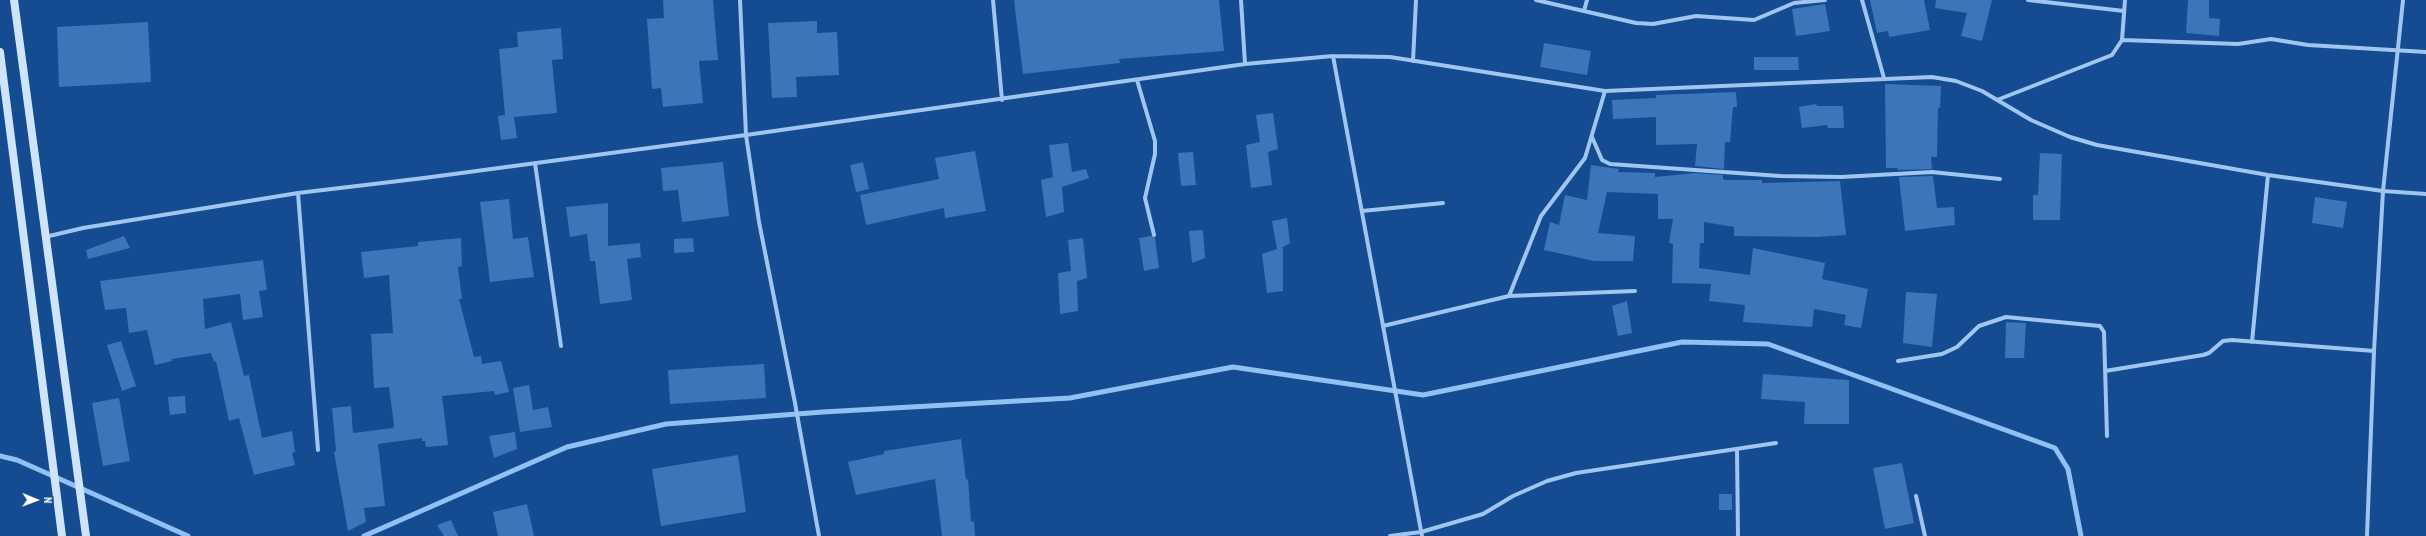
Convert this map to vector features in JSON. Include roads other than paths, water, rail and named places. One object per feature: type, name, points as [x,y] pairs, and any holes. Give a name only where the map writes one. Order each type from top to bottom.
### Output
[{"type":"main road","points":[[14,0],[86,536]]},
{"type":"main road","points":[[0,52],[62,536]]},
{"type":"street","points":[[740,0],[746,135],[758,222],[796,403],[819,536]]},
{"type":"street","points":[[993,0],[1002,100]]},
{"type":"street","points":[[1241,0],[1245,64]]},
{"type":"street","points":[[1412,61],[1416,0]]},
{"type":"street","points":[[1536,0],[1636,23],[1653,24],[1696,16],[1754,20],[1794,3],[1825,0]]},
{"type":"street","points":[[1584,11],[1587,0]]},
{"type":"street","points":[[1862,0],[1884,78]]},
{"type":"street","points":[[2028,0],[2124,11]]},
{"type":"street","points":[[1997,100],[2112,55],[2122,40],[2125,0]]},
{"type":"street","points":[[2367,536],[2374,351],[2383,191],[2403,0]]},
{"type":"street","points":[[2122,40],[2238,44],[2271,39],[2308,45],[2398,49],[2426,52]]},
{"type":"street","points":[[45,237],[82,228],[298,193],[746,135],[1002,100],[1245,64],[1333,56],[1390,57],[1605,92],[1884,78],[1932,77],[1956,81],[1982,91],[2031,120],[2070,137],[2121,149],[2268,175],[2383,191],[2426,194]]},
{"type":"street","points":[[1333,56],[1421,534]]},
{"type":"street","points":[[1137,80],[1155,141],[1155,154],[1145,198],[1154,235]]},
{"type":"street","points":[[1509,296],[1540,216],[1585,158],[1605,92]]},
{"type":"street","points":[[1592,137],[1602,160],[1610,164],[1780,176],[1841,177],[1932,172],[2000,178]]},
{"type":"street","points":[[535,163],[561,346]]},
{"type":"street","points":[[2252,342],[2268,175]]},
{"type":"street","points":[[298,193],[318,450]]},
{"type":"street","points":[[1362,211],[1443,203]]},
{"type":"street","points":[[1383,326],[1509,296],[1635,291]]},
{"type":"street","points":[[1898,361],[1942,354],[1957,347],[1979,326],[2006,318],[2100,326],[2104,332],[2107,436]]},
{"type":"street","points":[[2105,371],[2203,355],[2209,353],[2223,341],[2374,351]]},
{"type":"street","points":[[1390,536],[1421,534],[1483,514],[1513,496],[1576,472],[1776,443]]},
{"type":"street","points":[[1737,449],[1738,536]]},
{"type":"street","points":[[1916,496],[1925,536]]},
{"type":"waterway","points":[[364,536],[567,447],[666,424],[823,412],[1070,398],[1233,367],[1423,395],[1682,342],[1768,344],[2055,448],[2068,469],[2081,536]]},
{"type":"waterway","points":[[0,456],[17,460],[188,536]]}]
